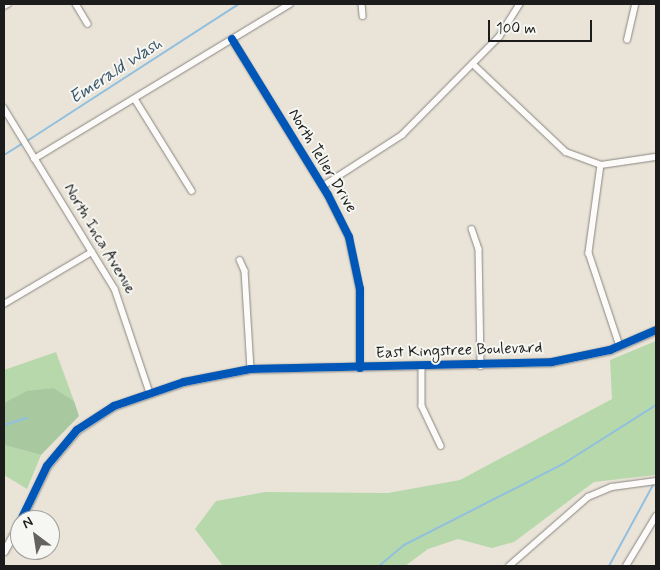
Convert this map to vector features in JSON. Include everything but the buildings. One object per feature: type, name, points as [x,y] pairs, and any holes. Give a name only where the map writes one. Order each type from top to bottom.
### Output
[{"type":"street","points":[[4,6],[8,4]]},
{"type":"street","points":[[76,4],[88,24]]},
{"type":"street","points":[[34,159],[290,4]]},
{"type":"street","points":[[362,4],[363,16]]},
{"type":"street","points":[[323,186],[402,135],[508,26],[520,4]]},
{"type":"street","points":[[627,40],[636,4]]},
{"type":"street","name":"North Teller Drive","points":[[232,39],[323,186],[342,221],[355,257],[360,368]]},
{"type":"street","points":[[473,64],[557,145],[601,165],[656,157]]},
{"type":"street","points":[[135,98],[192,191]]},
{"type":"street","name":"North Inca Avenue","points":[[4,108],[92,252],[126,314],[150,393]]},
{"type":"street","points":[[601,165],[589,253],[620,346]]},
{"type":"street","points":[[472,229],[479,250],[481,366]]},
{"type":"street","points":[[4,304],[92,252]]},
{"type":"street","points":[[240,260],[245,271],[251,369]]},
{"type":"street","name":"East Kingstree Boulevard","points":[[26,510],[41,476],[67,439],[104,411],[150,393],[251,369],[481,366],[552,362],[620,346],[656,330]]},
{"type":"street","points":[[422,367],[422,406],[441,446]]},
{"type":"street","points":[[509,566],[588,497],[612,487],[656,481]]},
{"type":"street","points":[[626,566],[656,516]]},
{"type":"green space","points":[[656,341],[656,475],[594,482],[514,542],[492,548],[458,539],[428,549],[405,566],[223,566],[195,529],[216,501],[265,492],[388,493],[460,480],[612,399],[610,360]]},
{"type":"green space","points":[[56,352],[74,401],[54,388],[4,403],[4,370]]},
{"type":"green space","points":[[54,388],[74,401],[79,416],[41,455],[4,445],[4,403],[27,391]]},
{"type":"green space","points":[[4,445],[41,455],[27,489],[4,475]]},
{"type":"waterway","name":"Emerald Wash","points":[[27,141],[239,4]]},
{"type":"waterway","name":"Emerald Wash","points":[[4,155],[23,143]]},
{"type":"waterway","points":[[379,566],[404,545],[563,464],[656,405]]},
{"type":"waterway","points":[[4,425],[27,418]]},
{"type":"waterway","points":[[609,566],[654,483]]},
{"type":"cycle path","points":[[232,39],[328,195],[349,237],[360,289],[360,368]]},
{"type":"cycle path","points":[[26,510],[47,466],[77,430],[114,406],[184,382],[251,369],[552,362],[610,350],[656,330]]}]
